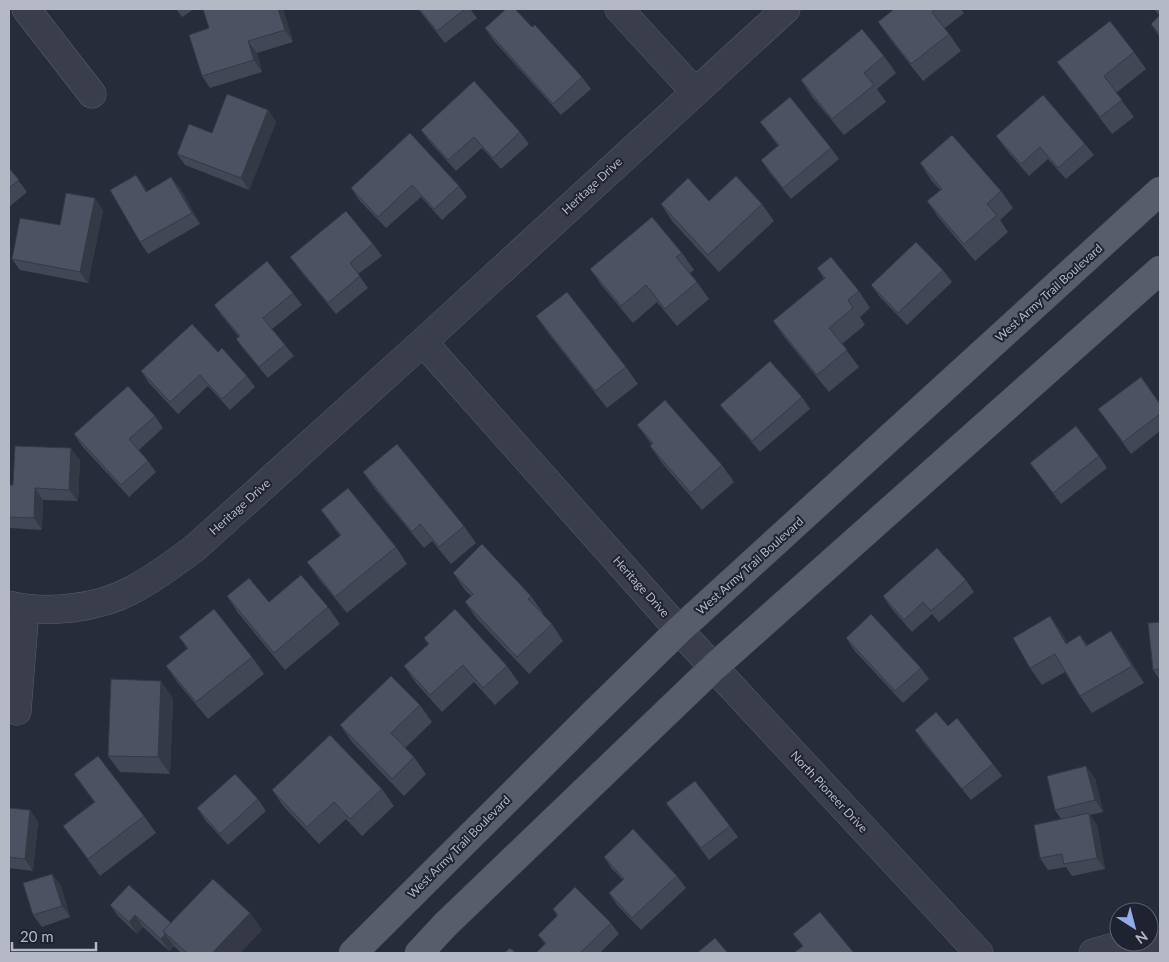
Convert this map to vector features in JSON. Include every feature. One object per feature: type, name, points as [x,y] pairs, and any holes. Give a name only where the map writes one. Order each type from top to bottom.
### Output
[{"type":"main road","name":"West Army Trail Boulevard","points":[[353,953],[592,714],[679,630],[1160,191]]},
{"type":"main road","points":[[419,953],[445,925],[714,667],[1160,270]]},
{"type":"street","points":[[26,9],[92,94]]},
{"type":"street","points":[[619,9],[695,92]]},
{"type":"street","name":"Heritage Drive","points":[[17,711],[17,607],[60,610],[93,604],[130,591],[165,571],[196,547],[786,9]]},
{"type":"street","name":"Heritage Drive","points":[[422,342],[679,630]]},
{"type":"street","name":"North Pioneer Drive","points":[[679,630],[979,953]]},
{"type":"street","points":[[1093,953],[1118,946],[1160,946]]},
{"type":"building","points":[[203,9],[278,9],[285,30],[248,41],[254,60],[202,76],[189,35],[209,28]]},
{"type":"building","points":[[419,9],[465,9],[437,31]]},
{"type":"building","points":[[506,9],[515,9],[532,27],[535,25],[582,77],[553,104],[485,28]]},
{"type":"building","points":[[892,9],[936,9],[932,12],[949,34],[911,64],[878,22]]},
{"type":"building","points":[[1160,15],[1160,35],[1151,24]]},
{"type":"building","points":[[1110,21],[1134,52],[1104,76],[1122,100],[1100,117],[1057,62]]},
{"type":"building","points":[[862,29],[884,56],[864,73],[874,85],[832,119],[801,80]]},
{"type":"building","points":[[474,81],[520,132],[493,158],[474,137],[448,160],[421,130]]},
{"type":"building","points":[[227,94],[268,110],[241,178],[177,154],[189,124],[212,133]]},
{"type":"building","points":[[1043,95],[1085,144],[1058,168],[1040,147],[1021,164],[996,136]]},
{"type":"building","points":[[790,97],[831,148],[783,188],[761,160],[779,145],[760,122]]},
{"type":"building","points":[[410,133],[459,186],[434,209],[412,185],[378,217],[351,188]]},
{"type":"building","points":[[952,135],[1001,191],[987,204],[997,215],[964,244],[927,201],[942,189],[920,163]]},
{"type":"building","points":[[9,168],[19,180],[9,188]]},
{"type":"building","points":[[136,175],[146,192],[171,177],[192,213],[140,242],[110,190]]},
{"type":"building","points":[[736,176],[762,204],[708,255],[661,204],[688,178],[709,201]]},
{"type":"building","points":[[66,193],[95,198],[80,272],[12,259],[20,218],[60,225]]},
{"type":"building","points":[[346,211],[373,244],[350,263],[360,276],[328,303],[290,257]]},
{"type":"building","points":[[652,217],[682,253],[676,257],[697,282],[665,309],[646,285],[621,306],[590,269]]},
{"type":"building","points":[[916,242],[943,270],[898,313],[871,285]]},
{"type":"building","points":[[831,257],[859,291],[848,300],[853,308],[829,328],[847,350],[817,375],[773,321],[825,278],[817,268]]},
{"type":"building","points":[[267,261],[293,293],[263,318],[285,345],[259,367],[236,339],[240,336],[214,305]]},
{"type":"building","points":[[567,292],[626,367],[595,391],[536,316]]},
{"type":"building","points":[[192,324],[218,352],[222,348],[247,376],[222,399],[200,375],[170,402],[141,371]]},
{"type":"building","points":[[770,361],[802,397],[752,441],[720,405]]},
{"type":"building","points":[[1141,377],[1160,404],[1160,414],[1123,442],[1098,409]]},
{"type":"building","points":[[128,386],[155,416],[129,439],[148,461],[121,485],[74,434]]},
{"type":"building","points":[[665,400],[722,465],[691,493],[650,446],[653,443],[637,425]]},
{"type":"building","points":[[1076,426],[1099,456],[1053,493],[1030,463]]},
{"type":"building","points":[[397,444],[464,526],[439,547],[420,524],[412,532],[363,472]]},
{"type":"building","points":[[15,446],[71,448],[69,490],[35,488],[34,518],[9,517],[9,485],[13,485]]},
{"type":"building","points":[[348,488],[396,547],[335,597],[307,562],[341,535],[321,510]]},
{"type":"building","points":[[482,544],[531,596],[528,599],[552,624],[517,657],[465,602],[473,594],[453,573]]},
{"type":"building","points":[[937,548],[966,580],[931,611],[923,602],[904,620],[883,596]]},
{"type":"building","points":[[301,575],[328,607],[274,653],[227,596],[249,578],[269,602]]},
{"type":"building","points":[[214,609],[252,657],[196,702],[166,666],[188,648],[179,637]]},
{"type":"building","points":[[455,609],[507,666],[483,688],[463,665],[430,695],[404,666],[429,644],[424,638]]},
{"type":"building","points":[[871,614],[921,668],[895,691],[846,638]]},
{"type":"building","points":[[1050,616],[1066,644],[1080,635],[1086,646],[1111,631],[1132,666],[1080,696],[1055,654],[1030,668],[1013,638]]},
{"type":"building","points":[[1160,622],[1160,669],[1153,670],[1148,623]]},
{"type":"building","points":[[391,676],[420,705],[391,733],[414,757],[392,779],[340,725]]},
{"type":"building","points":[[111,679],[161,681],[158,757],[108,756]]},
{"type":"building","points":[[936,712],[948,726],[957,718],[993,764],[962,789],[915,730]]},
{"type":"building","points":[[330,735],[382,789],[350,819],[334,802],[307,827],[272,790]]},
{"type":"building","points":[[98,756],[144,816],[88,859],[63,826],[95,802],[74,774]]},
{"type":"building","points":[[1086,766],[1095,800],[1055,810],[1047,776]]},
{"type":"building","points":[[235,774],[258,799],[220,834],[197,808]]},
{"type":"building","points":[[695,781],[730,826],[701,848],[666,803]]},
{"type":"building","points":[[9,808],[30,810],[25,859],[9,857]]},
{"type":"building","points":[[1089,813],[1097,858],[1064,864],[1062,854],[1040,858],[1034,825]]},
{"type":"building","points":[[633,829],[677,876],[632,918],[609,893],[624,879],[604,857]]},
{"type":"building","points":[[52,874],[62,906],[33,915],[23,883]]},
{"type":"building","points":[[213,879],[250,913],[212,953],[187,953],[163,931]]},
{"type":"building","points":[[129,885],[171,923],[163,931],[165,934],[161,939],[135,915],[129,922],[110,905]]},
{"type":"building","points":[[575,887],[611,923],[580,953],[536,953],[546,943],[538,935],[558,915],[553,909]]},
{"type":"building","points":[[820,912],[854,953],[795,952],[803,946],[793,934]]},
{"type":"building","points":[[715,938],[728,953],[697,953]]},
{"type":"building","points":[[510,948],[516,953],[504,953]]}]
